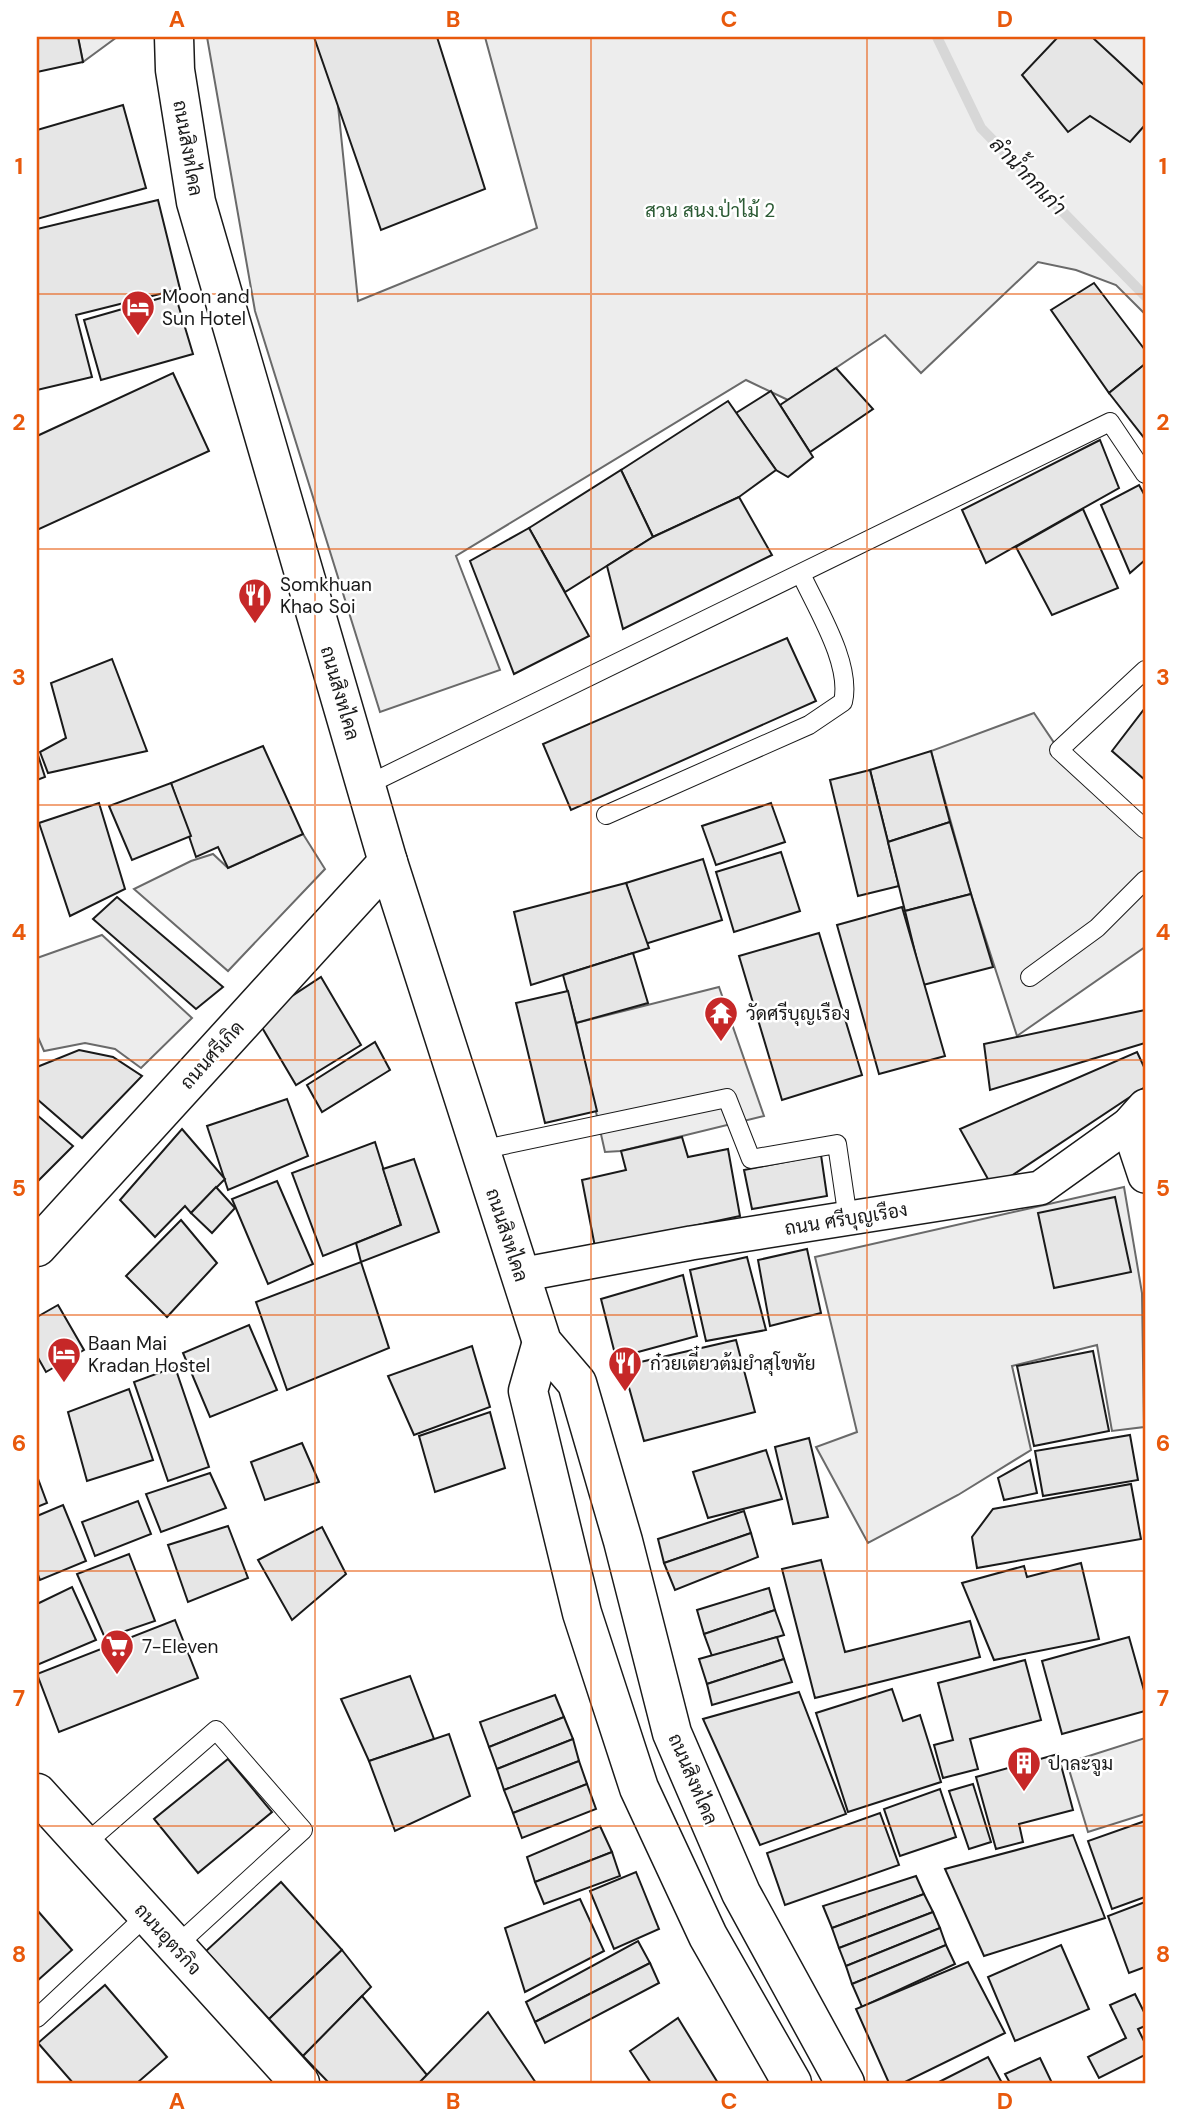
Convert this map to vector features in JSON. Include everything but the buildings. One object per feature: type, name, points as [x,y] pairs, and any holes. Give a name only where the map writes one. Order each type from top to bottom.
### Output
[{"type":"main road","name":"ถนนสิงหไคล","points":[[174,37],[175,70],[197,202],[388,862],[520,1275],[542,1342],[577,1383],[623,1541],[673,1733],[741,1893],[845,2083]]},
{"type":"main road","name":"ถนนศรีเกิด","points":[[37,1247],[388,862]]},
{"type":"main road","points":[[542,1342],[528,1391],[582,1613],[639,1788],[708,1936],[792,2083]]},
{"type":"main road","name":"ถนนอุตรกิจ","points":[[37,1793],[300,2083]]},
{"type":"street","points":[[1137,1116],[1145,1176]]},
{"type":"street","name":"ถนน ศรีบุญเรือง","points":[[520,1275],[691,1243],[1040,1188],[1137,1116]]},
{"type":"lane","points":[[367,785],[1110,422],[1145,474]]},
{"type":"lane","points":[[606,815],[809,725],[844,702],[847,687],[841,663],[801,574]]},
{"type":"lane","points":[[1145,670],[1059,750],[1145,829]]},
{"type":"lane","points":[[1030,977],[1097,928],[1145,880]]},
{"type":"lane","points":[[480,1150],[726,1098],[751,1159],[837,1144],[848,1219]]},
{"type":"lane","points":[[84,1845],[216,1730],[303,1830],[175,1947]]},
{"type":"lane","points":[[37,2018],[147,1915]]},
{"type":"shaded area","points":[[78,37],[117,37],[83,62]]},
{"type":"shaded area","name":"สวน สนง.ป่าไม้ 2","points":[[207,37],[331,37],[358,301],[537,228],[485,37],[1145,37],[1145,314],[1116,285],[1076,270],[1038,262],[921,373],[885,335],[788,400],[746,380],[456,556],[500,670],[380,712],[255,311]]},
{"type":"shaded area","points":[[1034,713],[1059,750],[1145,829],[1145,947],[1017,1036],[971,894],[931,751]]},
{"type":"shaded area","points":[[303,834],[325,869],[228,971],[134,889],[191,861],[213,854],[228,868]]},
{"type":"shaded area","points":[[102,935],[192,1018],[141,1068],[115,1049],[85,1043],[44,1051],[37,1035],[37,958]]},
{"type":"shaded area","points":[[719,987],[764,1116],[621,1151],[605,1152],[576,1023]]},
{"type":"shaded area","points":[[1124,1187],[1142,1293],[1144,1427],[1112,1431],[1097,1345],[1012,1366],[1031,1450],[958,1495],[868,1543],[816,1447],[857,1432],[815,1257]]},
{"type":"shaded area","points":[[1145,1738],[1145,1814],[1088,1832],[1067,1763]]},
{"type":"waterway","name":"ลำน้ำกกเก่า","points":[[937,37],[981,128],[1145,296]]},
{"type":"place","name":"Moon and Sun Hotel","points":[[138,337]]},
{"type":"place","name":"Somkhuan Khao Soi","points":[[255,625]]},
{"type":"place","name":"วัดศรีบุญเรือง","points":[[721,1043]]},
{"type":"place","name":"Baan Mai Kradan Hostel","points":[[64,1384]]},
{"type":"place","name":"ก๋วยเตี๋ยวต้มยำสุโขทัย","points":[[625,1393]]},
{"type":"place","name":"7-Eleven","points":[[117,1676]]},
{"type":"place","name":"ปาละจูม","points":[[1024,1793]]}]
